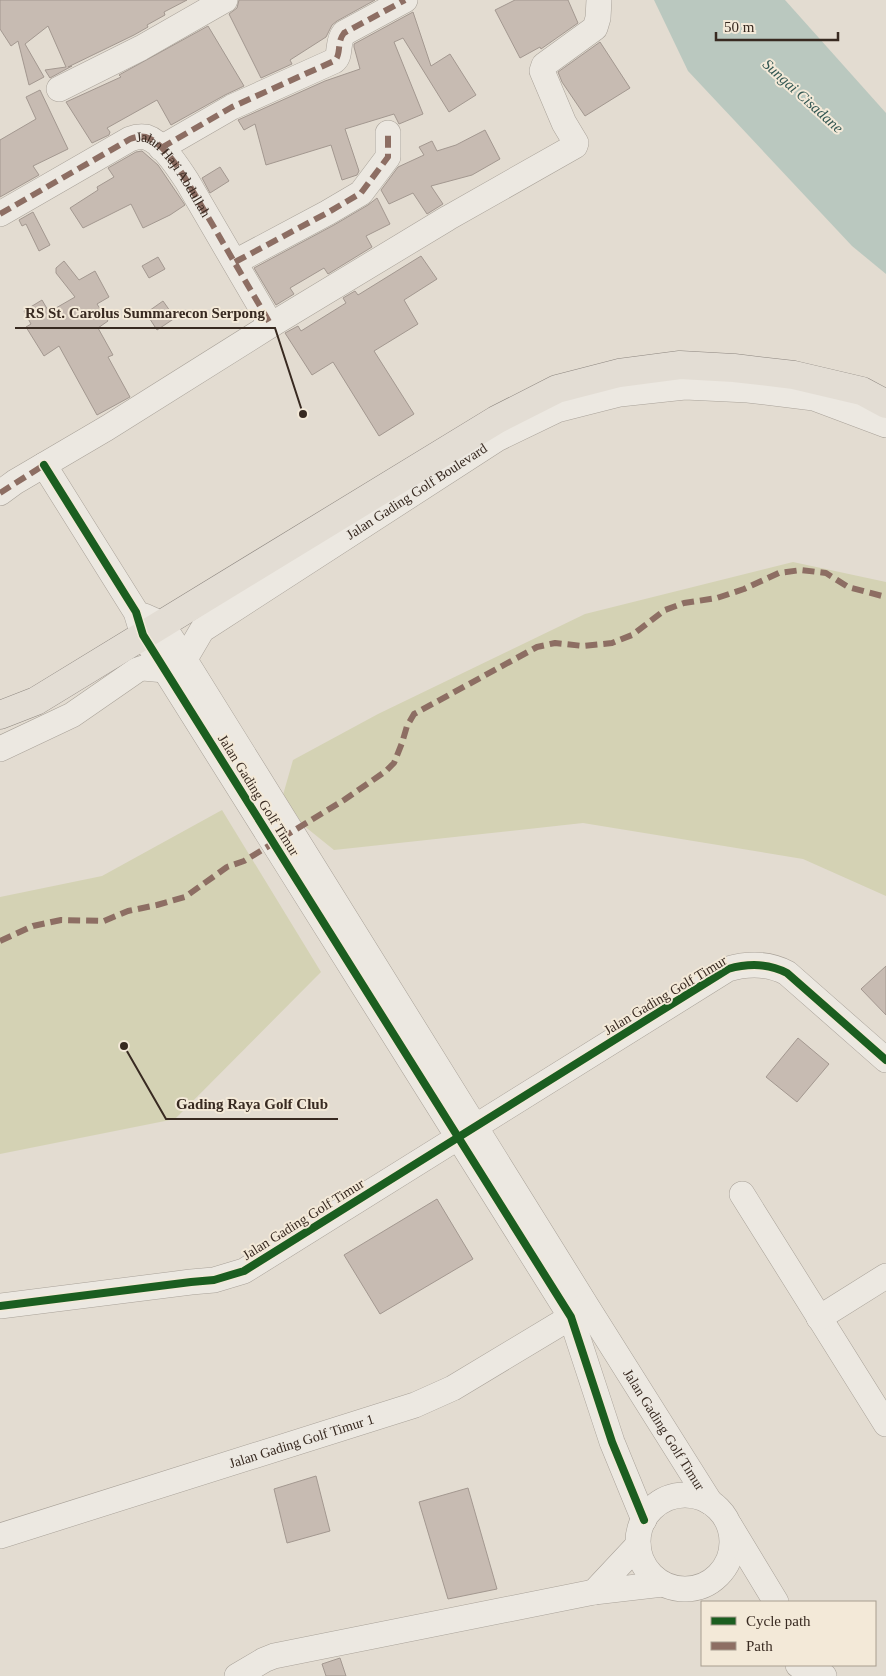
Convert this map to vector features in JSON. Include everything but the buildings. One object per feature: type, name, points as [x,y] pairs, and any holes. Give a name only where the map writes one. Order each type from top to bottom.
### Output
[{"type":"main road","name":"Jalan Gading Golf Boulevard","points":[[0,715],[36,700],[147,624],[496,420],[568,385],[619,373],[689,365],[794,375],[862,392],[886,404]]},
{"type":"street","points":[[59,89],[141,48],[225,0]]},
{"type":"street","points":[[161,148],[232,108],[334,61],[339,55],[339,39],[344,32],[405,0]]},
{"type":"street","points":[[0,493],[271,324],[448,218],[575,146],[576,143],[564,123],[542,71],[544,65],[595,28],[598,18],[599,0]]},
{"type":"street","points":[[235,262],[361,193],[388,157],[388,133]]},
{"type":"street","name":"Jalan Haji Abdullah","points":[[0,214],[130,139],[139,136],[146,138],[161,148],[176,164],[271,324]]},
{"type":"street","name":"Jalan Gading Golf Boulevard","points":[[175,664],[202,630],[497,439],[557,410],[620,394],[685,387],[748,390],[814,398],[886,424]]},
{"type":"street","name":"Jalan Gading Golf Timur","points":[[44,465],[175,664],[578,1311],[710,1502],[722,1513],[775,1601]]},
{"type":"street","points":[[0,749],[72,715],[137,670],[175,664]]},
{"type":"street","name":"Jalan Gading Golf Timur","points":[[0,1306],[214,1280],[244,1270],[728,969],[745,964],[774,966],[787,973],[886,1060]]},
{"type":"street","points":[[742,1194],[886,1424]]},
{"type":"street","points":[[819,1318],[886,1276]]},
{"type":"street","name":"Jalan Gading Golf Timur","points":[[578,1311],[612,1442],[644,1520],[654,1508],[666,1500],[681,1496],[696,1497],[710,1502]]},
{"type":"street","name":"Jalan Gading Golf Timur 1","points":[[0,1536],[415,1405],[453,1388],[578,1311]]},
{"type":"street","points":[[644,1520],[638,1545],[642,1560],[650,1574],[701,1603]]},
{"type":"street","points":[[237,1676],[274,1656],[594,1592],[671,1586],[695,1588],[710,1582],[722,1572],[730,1558],[732,1542],[730,1526]]},
{"type":"street","points":[[594,1592],[638,1545]]},
{"type":"street","points":[[800,1666],[824,1676]]},
{"type":"street","points":[[824,1666],[834,1676]]},
{"type":"shaded area","points":[[793,562],[886,582],[886,896],[803,859],[583,823],[334,850],[303,825],[283,795],[293,760],[378,714],[585,614]]},
{"type":"shaded area","points":[[222,810],[321,972],[175,1119],[0,1154],[0,897],[102,876]]},
{"type":"water","name":"Sungai Cisadane","points":[[654,0],[785,0],[886,113],[886,274],[852,246],[688,71]]},
{"type":"marked path","points":[[161,148],[232,107],[334,61],[338,56],[340,41],[344,33],[405,0]]},
{"type":"marked path","points":[[235,262],[361,193],[388,157],[388,133]]},
{"type":"marked path","points":[[0,214],[130,139],[146,137],[164,149],[183,175],[271,325]]},
{"type":"marked path","points":[[0,493],[44,465]]},
{"type":"marked path","points":[[0,941],[33,926],[61,920],[104,921],[128,911],[185,897],[227,867],[244,861],[344,800],[386,771],[394,763],[407,726],[414,714],[537,647],[555,643],[583,646],[612,643],[632,635],[665,610],[684,603],[717,598],[744,589],[779,573],[801,570],[826,573],[848,587],[886,597]]},
{"type":"cycle path","points":[[44,465],[136,612],[143,635],[571,1317],[612,1442],[644,1520]]},
{"type":"cycle path","points":[[0,1306],[214,1280],[244,1271],[728,969],[758,965],[773,967],[787,973],[886,1060]]},
{"type":"place","name":"RS St. Carolus Summarecon Serpong","points":[[303,414]]},
{"type":"place","name":"Gading Raya Golf Club","points":[[124,1046]]}]
